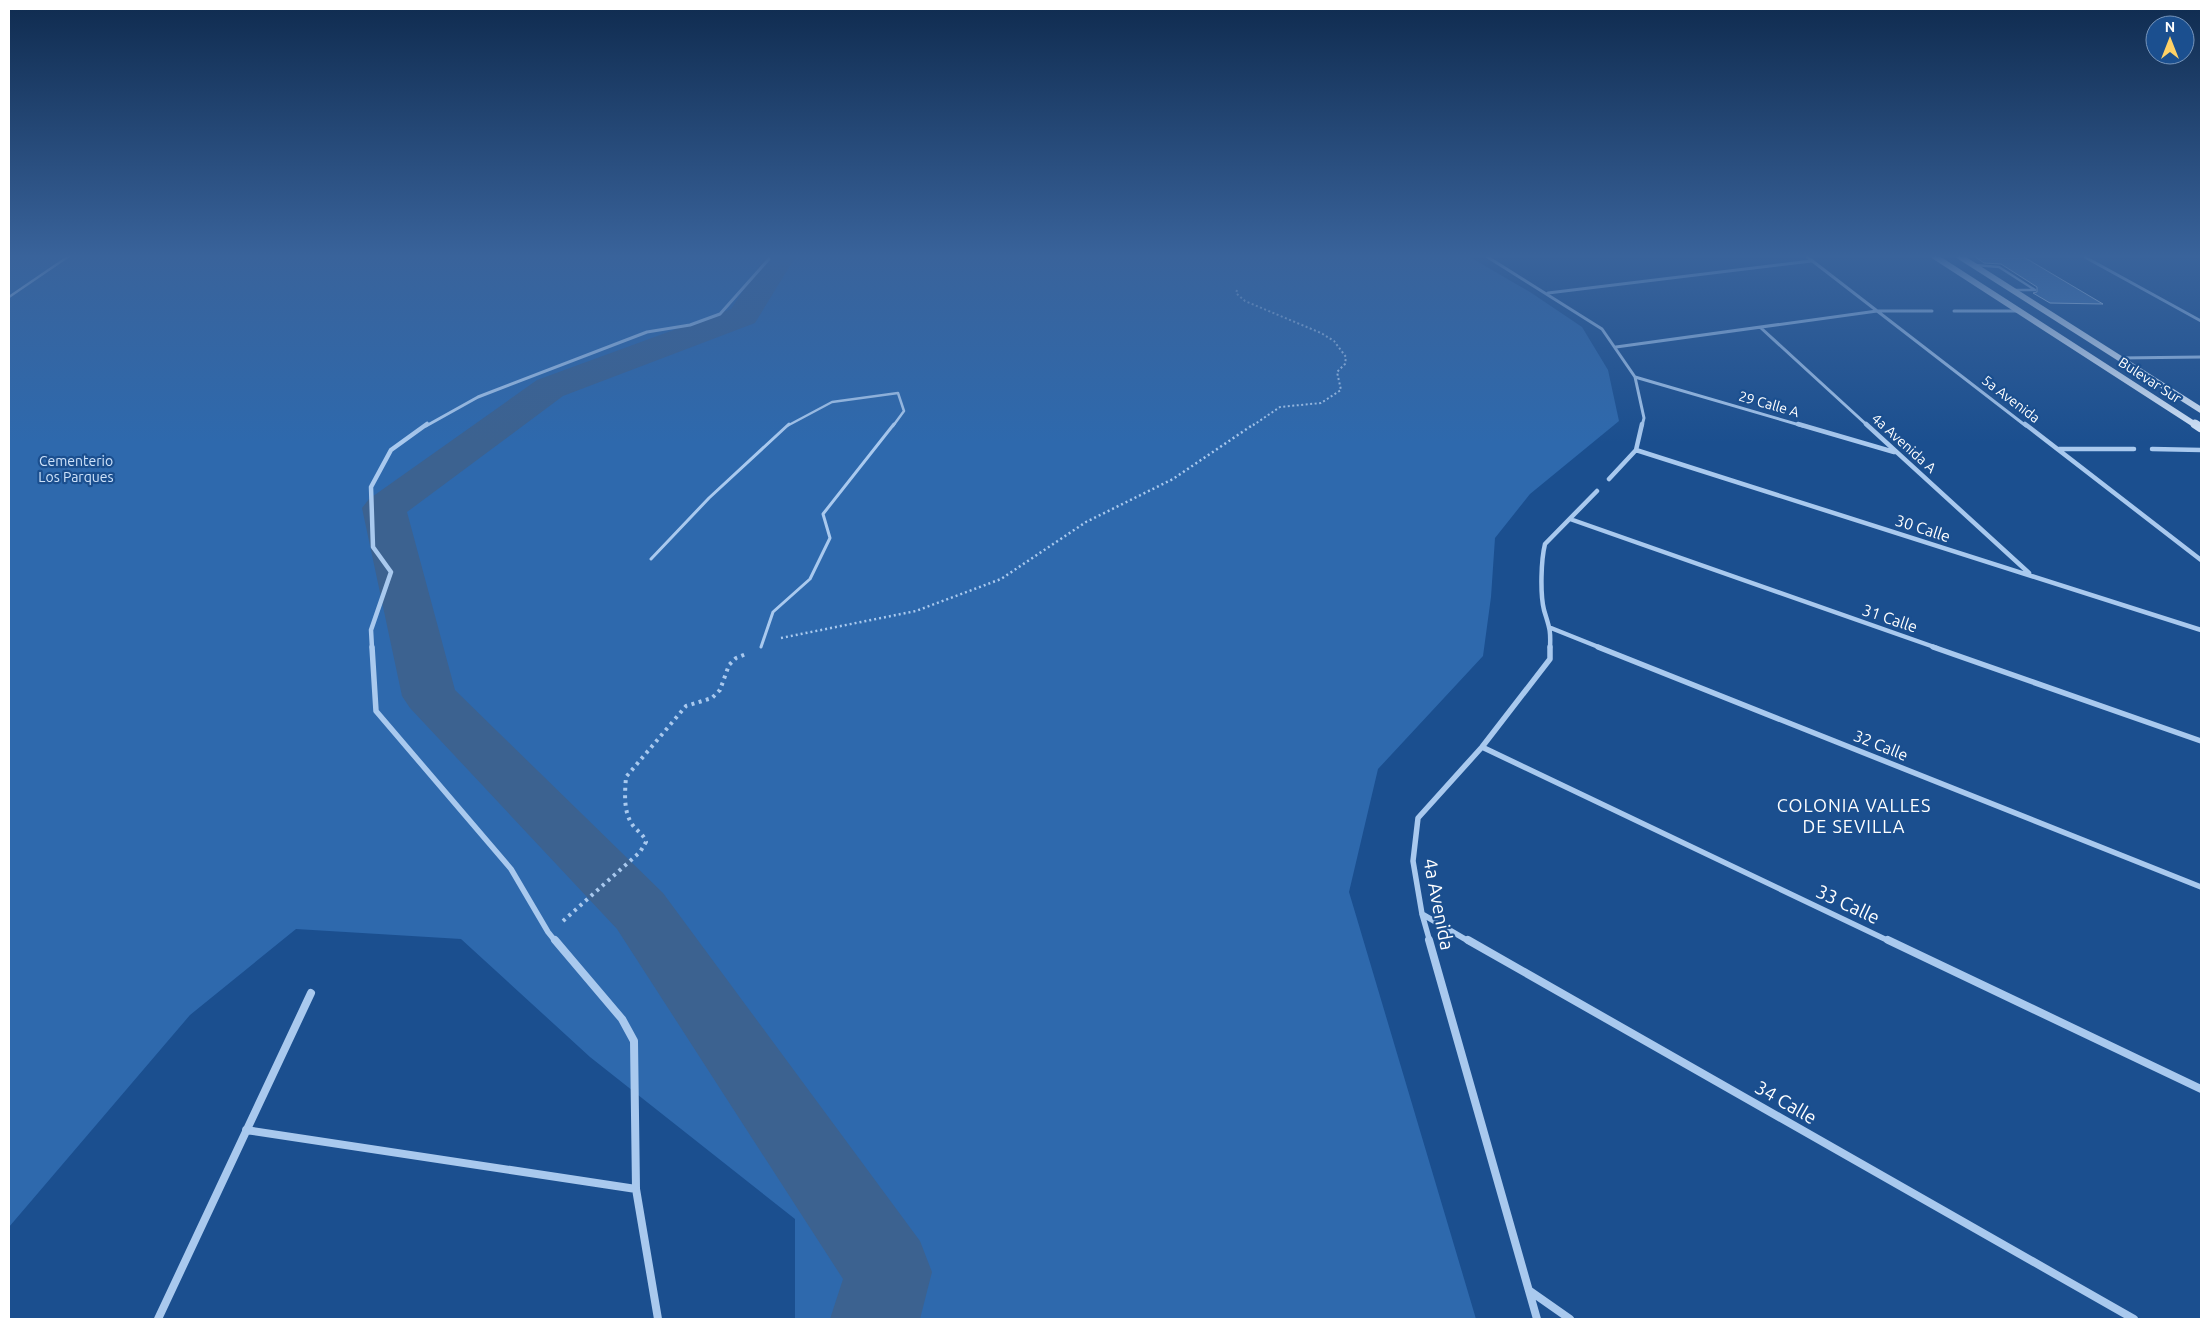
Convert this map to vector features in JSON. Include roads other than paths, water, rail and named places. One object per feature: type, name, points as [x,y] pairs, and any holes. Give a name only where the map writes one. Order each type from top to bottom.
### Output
[{"type":"main road","name":"Bulevar Sur","points":[[2030,318],[2201,428]]},
{"type":"main road","name":"Bulevar Sur","points":[[2055,318],[2201,409]]},
{"type":"street","points":[[658,1319],[636,1190],[634,1041],[622,1019],[548,932],[511,868],[376,712],[371,630],[390,572],[373,547],[371,487],[390,450],[432,422],[478,397],[647,332],[690,325],[709,318]]},
{"type":"street","points":[[1585,318],[1602,329],[1635,377],[1644,418],[1636,450],[1609,479]]},
{"type":"street","points":[[1616,347],[1829,318]]},
{"type":"street","name":"5a Avenida","points":[[1886,318],[2201,560]]},
{"type":"street","name":"4a Avenida A","points":[[1761,328],[2031,575]]},
{"type":"street","points":[[2117,358],[2201,357]]},
{"type":"street","name":"29 Calle A","points":[[1635,377],[1897,453]]},
{"type":"street","points":[[2058,449],[2134,449]]},
{"type":"street","points":[[2152,449],[2201,450]]},
{"type":"street","name":"30 Calle","points":[[1636,450],[2201,630]]},
{"type":"street","name":"4a Avenida","points":[[1537,1319],[1422,914],[1413,861],[1418,818],[1482,746],[1550,659],[1551,628],[1544,609],[1542,555],[1545,544],[1597,491]]},
{"type":"street","name":"31 Calle","points":[[1570,519],[2201,741]]},
{"type":"street","name":"32 Calle","points":[[1551,628],[2201,887]]},
{"type":"street","name":"33 Calle","points":[[1482,746],[2201,1089]]},
{"type":"street","name":"34 Calle","points":[[1422,914],[2134,1319]]},
{"type":"street","points":[[158,1319],[312,993]]},
{"type":"street","points":[[246,1130],[636,1190]]},
{"type":"street","points":[[1529,1290],[1570,1319]]},
{"type":"lane","points":[[651,559],[708,498],[784,427],[832,402],[898,393],[904,411],[823,514],[830,538],[810,579],[773,612],[761,647]]},
{"type":"waterway","points":[[738,318],[550,388],[384,508],[429,696],[640,911],[889,1272],[875,1319]]},
{"type":"district","name":"COLONIA VALLES DE SEVILLA","points":[[1854,815]]},
{"type":"park label","name":"Cementerio Los Parques","points":[[76,470]]}]
